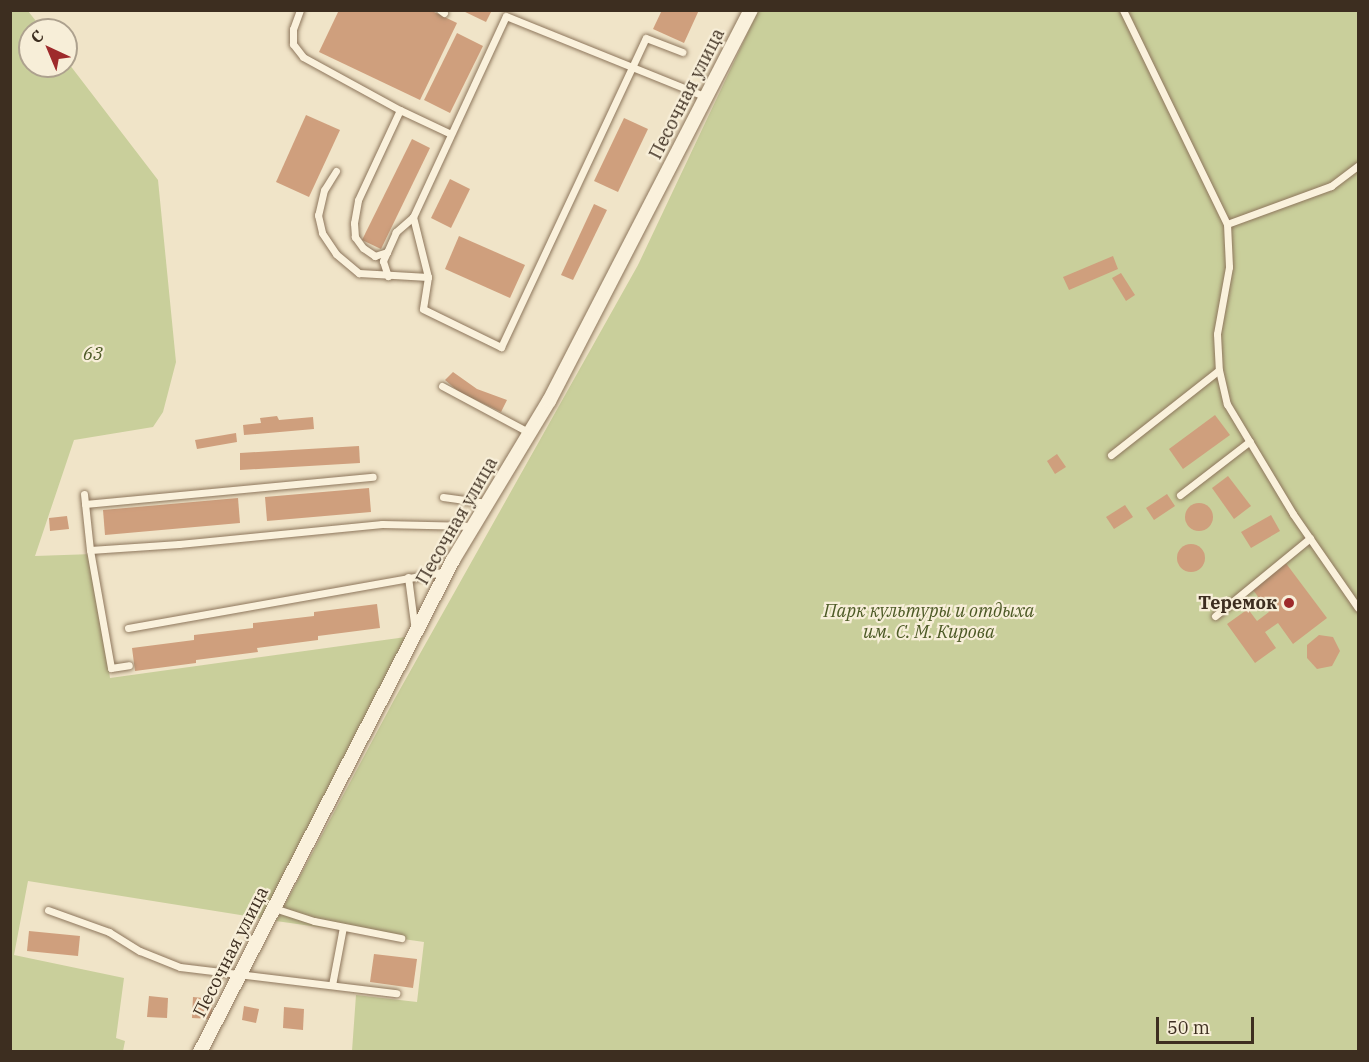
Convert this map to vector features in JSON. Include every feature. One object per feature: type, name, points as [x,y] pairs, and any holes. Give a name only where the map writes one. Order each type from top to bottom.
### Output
[{"type":"street","name":"Песочная улица","points":[[200,1052],[447,571],[549,401],[751,10]]},
{"type":"lane","points":[[300,10],[293,29],[293,44],[303,57],[400,110],[451,134]]},
{"type":"lane","points":[[1123,10],[1227,224],[1229,267],[1216,334],[1218,370],[1227,404],[1310,538],[1359,608]]},
{"type":"lane","points":[[388,276],[383,261],[396,232],[413,217],[507,13],[632,68],[706,97]]},
{"type":"lane","points":[[413,217],[428,278],[423,309],[501,347],[646,38],[682,52]]},
{"type":"lane","points":[[387,252],[375,256],[363,248],[355,237],[354,223],[358,200],[400,110]]},
{"type":"lane","points":[[1227,224],[1331,186],[1357,164]]},
{"type":"lane","points":[[336,171],[324,190],[318,214],[322,233],[336,254],[359,273],[428,278]]},
{"type":"lane","points":[[1111,456],[1218,370]]},
{"type":"lane","points":[[442,386],[530,433]]},
{"type":"lane","points":[[1180,495],[1250,441]]},
{"type":"lane","points":[[85,504],[373,477]]},
{"type":"lane","points":[[84,494],[90,549],[111,668],[129,665]]},
{"type":"lane","points":[[443,496],[487,503]]},
{"type":"lane","points":[[90,549],[179,544],[382,524],[473,526]]},
{"type":"lane","points":[[1215,616],[1310,538]]},
{"type":"lane","points":[[128,628],[447,571]]},
{"type":"lane","points":[[408,577],[415,634]]},
{"type":"lane","points":[[274,908],[314,921],[401,938]]},
{"type":"lane","points":[[48,910],[110,932],[140,951],[180,967],[396,993]]},
{"type":"lane","points":[[332,985],[343,927]]},
{"type":"green space","name":"63","points":[[10,11],[28,11],[34,18],[18,18],[18,78],[78,78],[78,76],[158,180],[176,362],[163,412],[153,427],[74,440],[35,556],[93,554],[110,678],[406,637],[265,919],[28,881],[14,955],[124,978],[116,1038],[125,1041],[123,1051],[11,1051]]},
{"type":"green space","name":"Парк культуры и отдыха им. С. М. Кирова","points":[[758,11],[1358,11],[1358,1051],[352,1051],[356,995],[417,1002],[424,942],[276,921],[394,700],[638,265]]},
{"type":"building","points":[[339,10],[430,10],[457,23],[420,100],[319,52]]},
{"type":"building","points":[[461,10],[492,10],[486,22]]},
{"type":"building","points":[[662,10],[699,10],[684,43],[653,29]]},
{"type":"building","points":[[457,33],[483,46],[450,113],[424,100]]},
{"type":"building","points":[[306,115],[340,130],[309,197],[276,182]]},
{"type":"building","points":[[624,118],[648,129],[618,192],[594,181]]},
{"type":"building","points":[[412,139],[430,148],[381,249],[362,240]]},
{"type":"building","points":[[450,179],[470,189],[451,228],[431,218]]},
{"type":"building","points":[[594,204],[607,210],[573,280],[561,275]]},
{"type":"building","points":[[459,236],[525,265],[510,298],[445,269]]},
{"type":"building","points":[[1113,256],[1118,269],[1069,290],[1063,277]]},
{"type":"building","points":[[1121,273],[1135,295],[1126,301],[1112,278]]},
{"type":"building","points":[[453,372],[477,389],[507,400],[501,412],[459,392],[445,380]]},
{"type":"building","points":[[1215,415],[1230,435],[1183,469],[1169,449]]},
{"type":"building","points":[[277,416],[279,420],[313,417],[314,429],[244,435],[243,425],[261,423],[260,418]]},
{"type":"building","points":[[236,433],[237,442],[197,449],[195,440]]},
{"type":"building","points":[[359,446],[360,463],[240,470],[240,453]]},
{"type":"building","points":[[1057,454],[1066,467],[1055,474],[1047,461]]},
{"type":"building","points":[[1228,476],[1251,506],[1234,519],[1212,488]]},
{"type":"building","points":[[369,488],[371,512],[267,521],[265,497]]},
{"type":"building","points":[[1167,494],[1175,506],[1154,520],[1146,508]]},
{"type":"building","points":[[238,498],[240,523],[105,535],[103,510]]},
{"type":"building","points":[[1199,503],[1209,507],[1213,517],[1209,527],[1199,531],[1189,527],[1185,517],[1189,507]]},
{"type":"building","points":[[1125,505],[1133,517],[1114,529],[1106,517]]},
{"type":"building","points":[[1271,515],[1280,531],[1251,548],[1241,532]]},
{"type":"building","points":[[67,516],[69,529],[50,531],[49,518]]},
{"type":"building","points":[[1191,544],[1201,548],[1205,558],[1201,568],[1191,572],[1181,568],[1177,558],[1181,548]]},
{"type":"building","points":[[1285,562],[1327,618],[1293,644],[1278,623],[1265,632],[1276,648],[1255,663],[1227,624],[1248,609],[1257,621],[1269,612],[1251,587]]},
{"type":"building","points":[[377,604],[380,628],[318,636],[318,640],[257,648],[258,652],[135,671],[132,648],[194,640],[194,635],[253,628],[253,623],[314,616],[314,612]]},
{"type":"building","points":[[1319,635],[1333,637],[1340,651],[1332,666],[1317,669],[1307,658],[1307,645]]},
{"type":"building","points":[[29,931],[80,936],[78,956],[27,951]]},
{"type":"building","points":[[374,954],[417,959],[413,988],[370,982]]},
{"type":"building","points":[[149,996],[168,998],[167,1018],[147,1017]]},
{"type":"building","points":[[193,997],[213,999],[211,1019],[192,1018]]},
{"type":"building","points":[[244,1006],[259,1009],[256,1023],[242,1020]]},
{"type":"building","points":[[284,1007],[304,1009],[303,1030],[283,1028]]},
{"type":"place","name":"Теремок","points":[[1289,603]]}]
